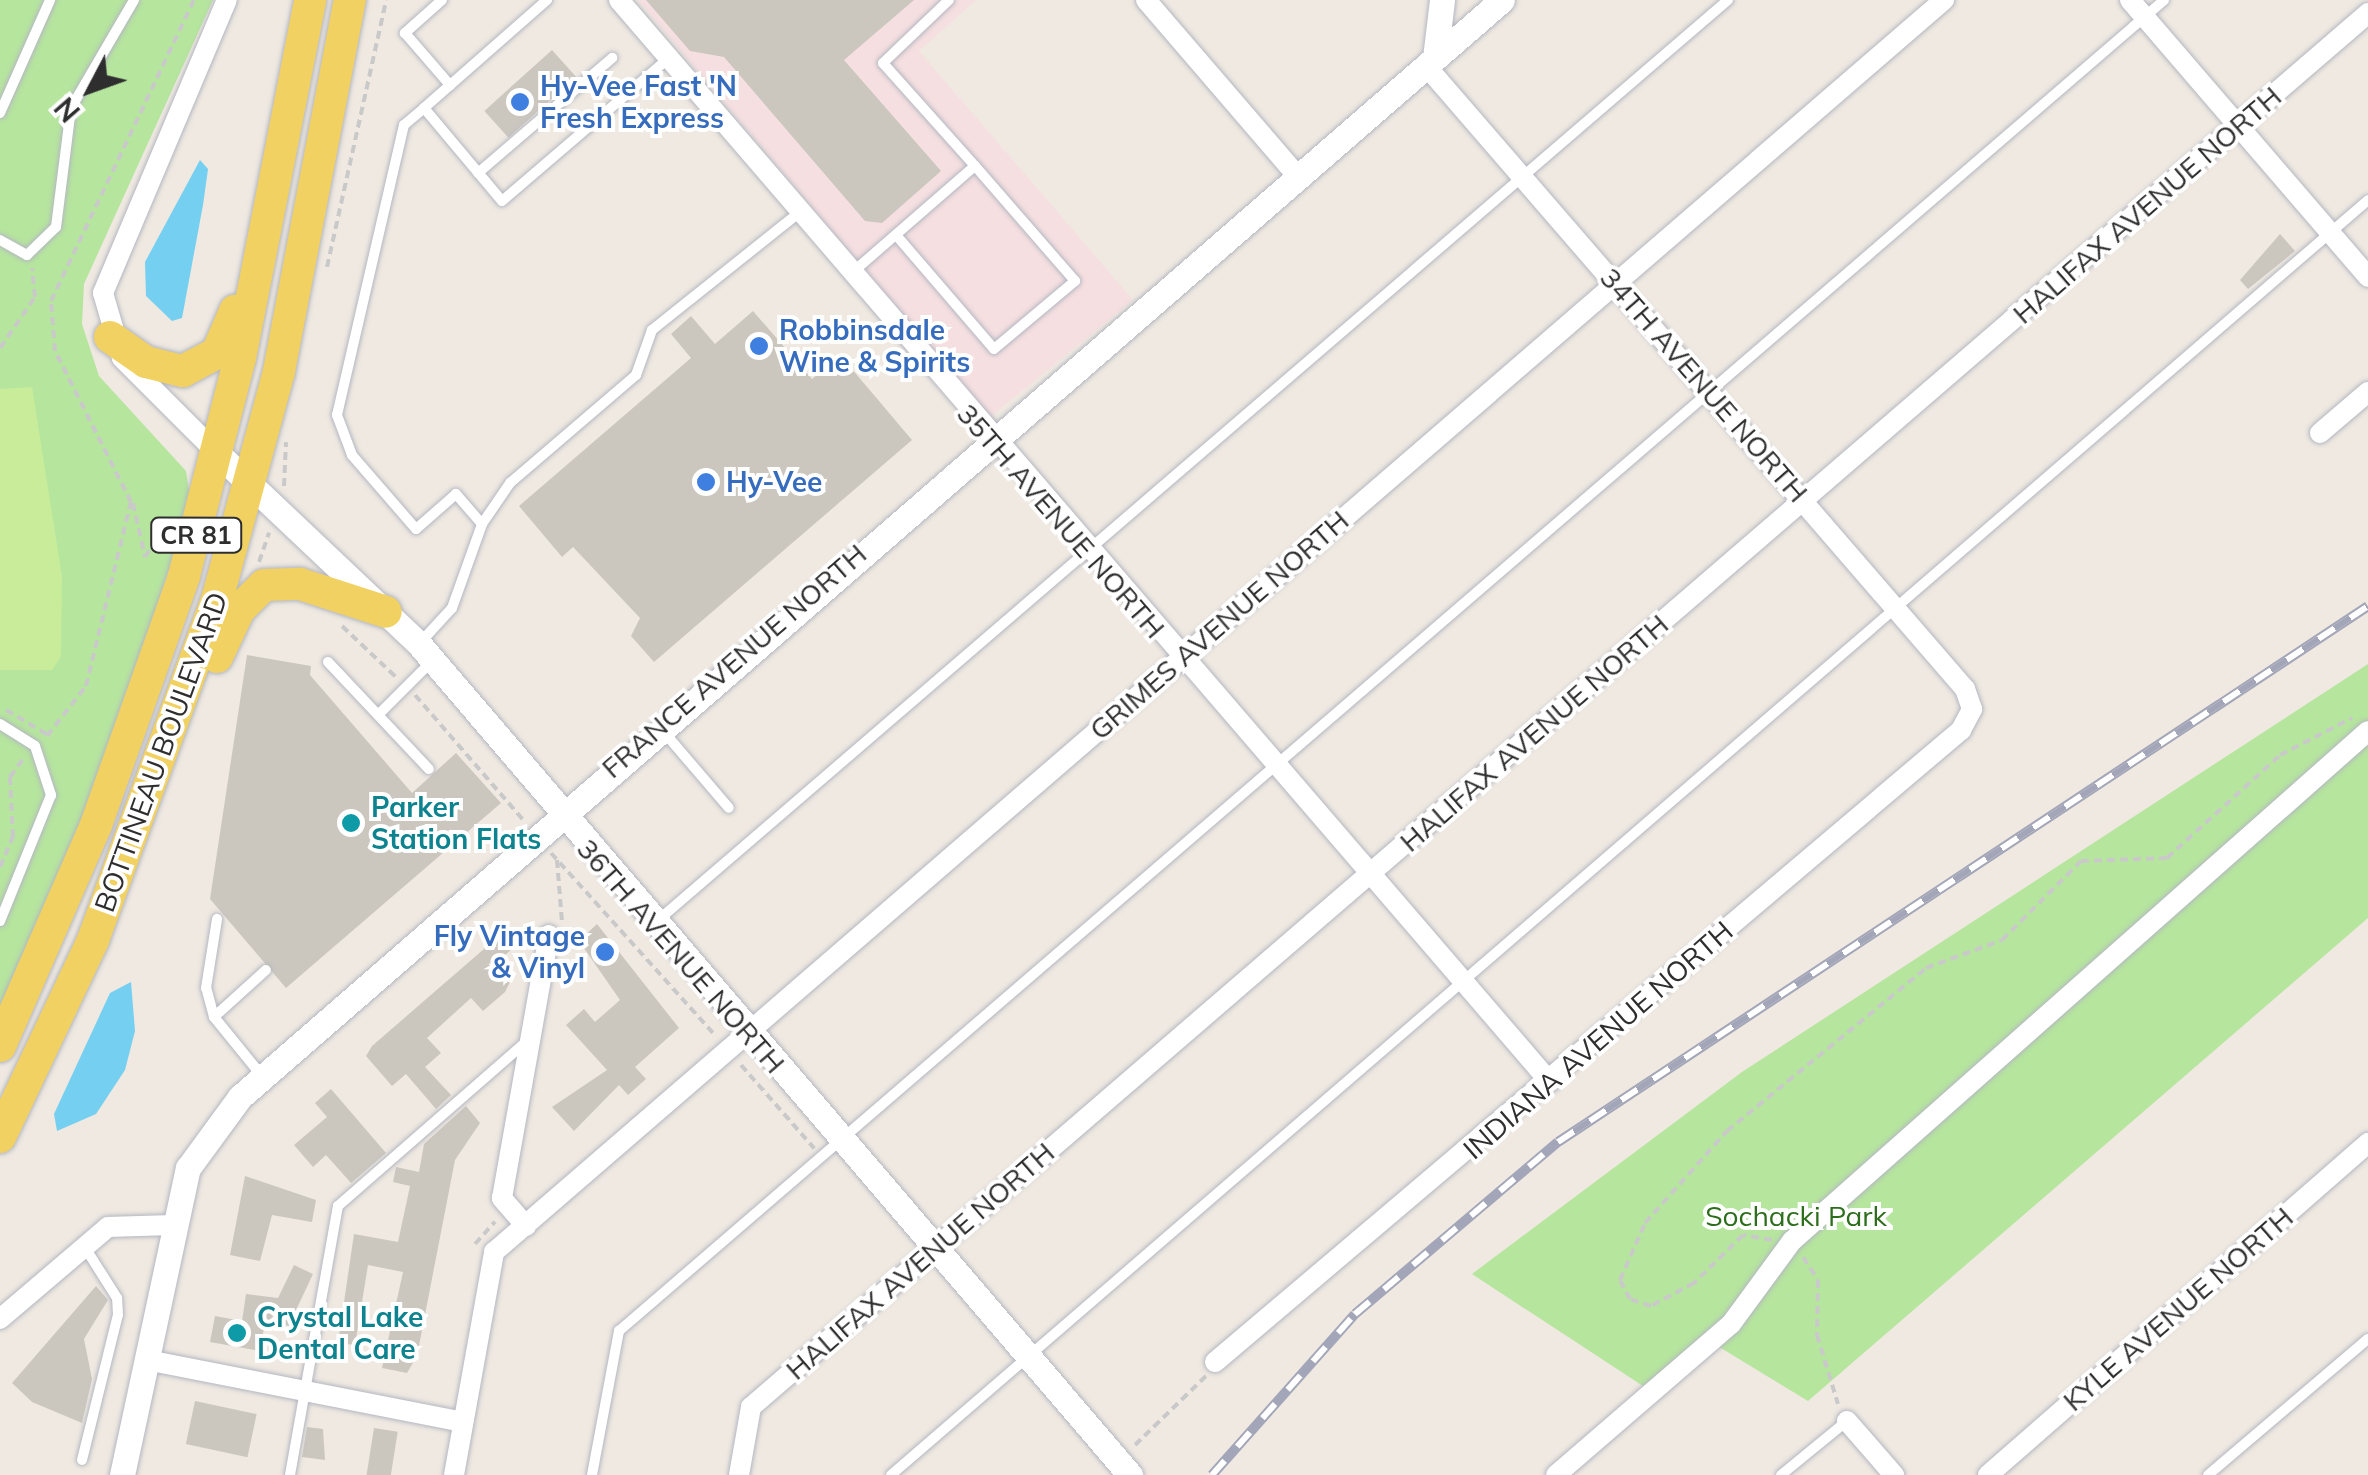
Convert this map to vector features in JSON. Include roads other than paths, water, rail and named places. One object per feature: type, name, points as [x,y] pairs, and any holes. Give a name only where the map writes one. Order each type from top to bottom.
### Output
[{"type":"main road","points":[[110,337],[146,362],[183,371],[226,340],[276,82],[307,0]]},
{"type":"main road","name":"BOTTINEAU BOULEVARD","points":[[0,1046],[150,682],[216,452],[307,0]]},
{"type":"main road","name":"BOTTINEAU BOULEVARD","points":[[0,1137],[93,940],[190,686],[250,483],[350,0]]},
{"type":"main road","points":[[93,940],[170,794],[221,644],[251,595],[281,581],[386,612]]},
{"type":"street","points":[[216,452],[110,337],[106,274],[227,0]]},
{"type":"street","name":"35TH AVENUE NORTH","points":[[619,0],[854,271],[990,439],[1550,1082]]},
{"type":"street","points":[[1146,0],[1298,177]]},
{"type":"street","points":[[1431,62],[1442,0]]},
{"type":"street","name":"FRANCE AVENUE NORTH","points":[[122,1475],[171,1225],[209,1134],[262,1076],[558,813],[1502,0]]},
{"type":"street","name":"GRIMES AVENUE NORTH","points":[[463,1422],[494,1252],[1944,0]]},
{"type":"street","points":[[2130,0],[2368,277]]},
{"type":"street","name":"HALIFAX AVENUE NORTH","points":[[739,1475],[752,1407],[2368,14]]},
{"type":"street","name":"34TH AVENUE NORTH","points":[[1431,62],[1522,174],[1898,611],[1972,710]]},
{"type":"street","points":[[2320,434],[2368,392]]},
{"type":"street","name":"36TH AVENUE NORTH","points":[[216,452],[426,652],[747,1035],[830,1148],[934,1249],[1130,1475]]},
{"type":"street","name":"INDIANA AVENUE NORTH","points":[[1215,1362],[1961,730],[1972,710]]},
{"type":"street","points":[[1556,1475],[1731,1324],[1792,1241],[2368,731]]},
{"type":"street","points":[[526,1226],[502,1198],[549,936]]},
{"type":"street","name":"KYLE AVENUE NORTH","points":[[1988,1475],[2367,1147]]},
{"type":"street","points":[[0,1319],[83,1244],[108,1227],[171,1225]]},
{"type":"street","points":[[147,1360],[463,1422],[454,1475]]},
{"type":"street","points":[[1848,1421],[1894,1475]]},
{"type":"lane","points":[[0,113],[50,0]]},
{"type":"lane","points":[[0,240],[27,255],[56,227],[72,108],[134,0]]},
{"type":"lane","points":[[442,0],[405,32],[450,85]]},
{"type":"lane","points":[[482,524],[456,494],[416,529],[352,455],[336,415],[404,125],[547,0]]},
{"type":"lane","points":[[896,235],[994,349],[1075,281],[883,63],[948,0]]},
{"type":"lane","points":[[653,925],[1728,0]]},
{"type":"lane","points":[[592,1475],[619,1331],[1712,394],[2164,0]]},
{"type":"lane","points":[[424,108],[502,201],[670,56]]},
{"type":"lane","points":[[478,173],[612,58]]},
{"type":"lane","points":[[854,271],[975,166]]},
{"type":"lane","points":[[891,1475],[1898,611],[2368,200]]},
{"type":"lane","points":[[380,713],[426,652],[452,608],[482,524],[510,483],[636,375],[652,330],[802,210]]},
{"type":"lane","points":[[328,662],[430,769]]},
{"type":"lane","points":[[0,724],[35,746],[50,795],[0,921]]},
{"type":"lane","points":[[658,727],[728,808]]},
{"type":"lane","points":[[217,919],[206,988],[214,1017],[262,1076]]},
{"type":"lane","points":[[214,1017],[266,970]]},
{"type":"lane","points":[[290,1475],[338,1206],[531,1038]]},
{"type":"lane","points":[[82,1460],[118,1316],[118,1298],[83,1244]]},
{"type":"lane","points":[[2208,1475],[2368,1338]]},
{"type":"lane","points":[[1781,1475],[1848,1421]]},
{"type":"water","points":[[200,160],[208,169],[203,205],[182,318],[172,321],[146,296],[145,262]]},
{"type":"water","points":[[131,982],[135,1031],[125,1070],[96,1114],[57,1131],[54,1114],[110,993]]},
{"type":"railway","points":[[1212,1475],[1355,1314],[1558,1142],[2368,606]]},
{"type":"place","name":"Hy-Vee Fast 'N Fresh Express","points":[[520,102]]},
{"type":"place","name":"Robbinsdale Wine & Spirits","points":[[759,346]]},
{"type":"place","name":"Hy-Vee","points":[[706,482]]},
{"type":"place","name":"Parker Station Flats","points":[[351,823]]},
{"type":"place","name":"Fly Vintage & Vinyl","points":[[605,952]]},
{"type":"place","name":"Crystal Lake Dental Care","points":[[237,1333]]},
{"type":"park label","name":"Sochacki Park","points":[[1796,1216]]}]
